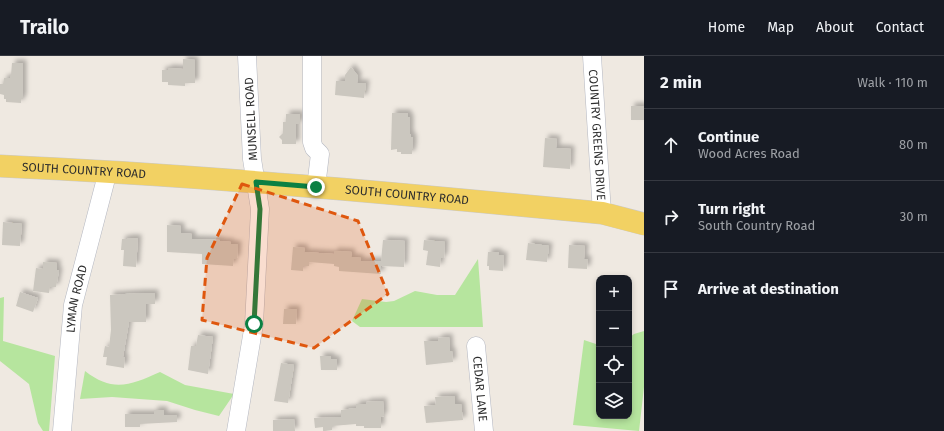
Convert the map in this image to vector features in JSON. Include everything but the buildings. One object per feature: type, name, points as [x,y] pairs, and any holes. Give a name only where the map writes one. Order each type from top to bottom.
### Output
[{"type":"main road","name":"SOUTH COUNTRY ROAD","points":[[0,166],[108,171],[316,187],[602,213],[644,224]]},
{"type":"street","name":"MUNSELL ROAD","points":[[236,431],[254,324],[260,209],[252,159],[247,56]]},
{"type":"street","points":[[312,56],[312,142],[314,148],[320,154],[316,187]]},
{"type":"street","name":"COUNTRY GREENS DRIVE","points":[[592,56],[602,213]]},
{"type":"street","name":"LYMAN ROAD","points":[[62,431],[73,305],[108,171]]},
{"type":"street","name":"CEDAR LANE","points":[[476,346],[484,431]]},
{"type":"highlighted area","points":[[242,184],[358,221],[388,294],[314,348],[202,320],[207,258]]},
{"type":"green space","points":[[478,259],[483,327],[360,327],[352,321],[362,299],[386,302],[394,301],[415,291],[437,295],[455,295]]},
{"type":"green space","points":[[4,297],[3,341],[55,356],[49,431],[43,431],[38,423],[29,384],[0,361],[0,298]]},
{"type":"green space","points":[[644,331],[644,387],[639,431],[573,425],[584,340],[596,344],[596,419],[632,419],[632,336]]},
{"type":"green space","points":[[85,371],[104,382],[122,385],[160,372],[185,385],[234,394],[219,416],[167,401],[112,397],[80,399]]},
{"type":"route","points":[[254,324],[260,209],[256,182],[316,187]]}]
